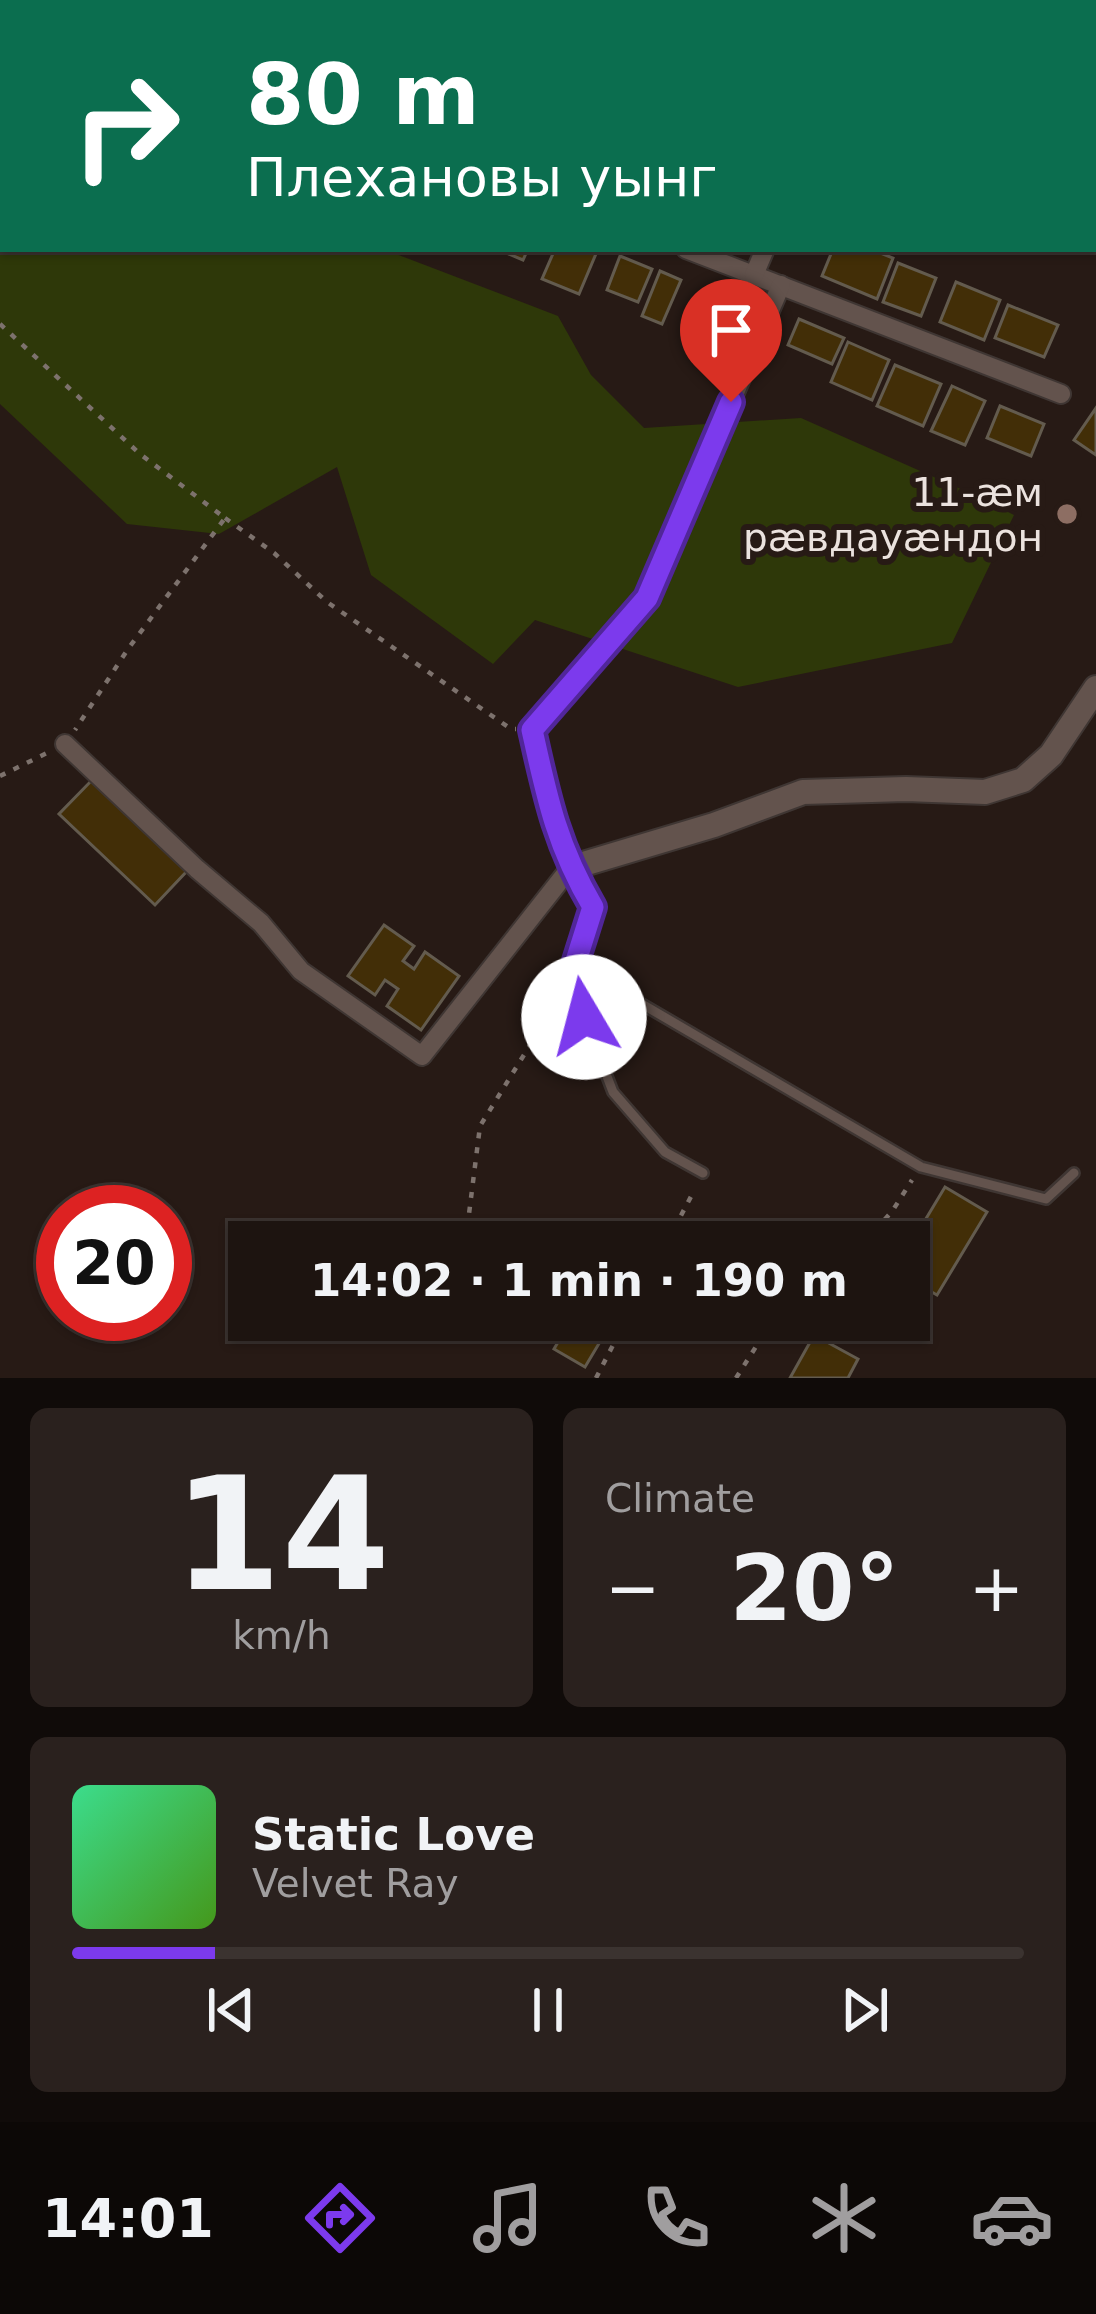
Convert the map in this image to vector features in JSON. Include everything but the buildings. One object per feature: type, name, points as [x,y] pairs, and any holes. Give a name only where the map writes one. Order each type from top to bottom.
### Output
[{"type":"street","points":[[694,252],[1060,394]]},
{"type":"street","points":[[754,275],[764,252]]},
{"type":"street","points":[[572,972],[593,907],[570,868],[550,811],[532,730],[647,598],[782,285]]},
{"type":"street","points":[[65,744],[260,923],[301,970],[422,1056],[570,868],[714,825],[803,792],[985,792],[1023,780],[1052,755],[1096,688]]},
{"type":"lane","points":[[572,972],[921,1167],[1046,1199],[1074,1173]]},
{"type":"lane","points":[[572,972],[613,1092],[665,1152],[704,1173]]},
{"type":"path","points":[[0,324],[140,454],[274,553],[327,602],[511,729],[532,730]]},
{"type":"path","points":[[0,776],[65,744],[226,518]]},
{"type":"path","points":[[468,1221],[480,1126],[572,972]]},
{"type":"path","points":[[883,1221],[921,1167]]},
{"type":"path","points":[[678,1221],[704,1173]]},
{"type":"path","points":[[500,1341],[502,1346]]},
{"type":"path","points":[[596,1378],[615,1341]]},
{"type":"path","points":[[736,1378],[760,1341]]},
{"type":"green space","points":[[0,252],[391,252],[558,316],[591,375],[644,428],[801,418],[1014,515],[952,643],[738,687],[535,620],[493,664],[371,575],[337,467],[219,534],[127,524],[0,404]]},
{"type":"place","name":"11-æм рӕвдауӕндон","points":[[1067,514]]},
{"type":"route","points":[[584,1017],[570,980],[593,907],[570,868],[550,811],[532,730],[647,598],[731,402]]}]
